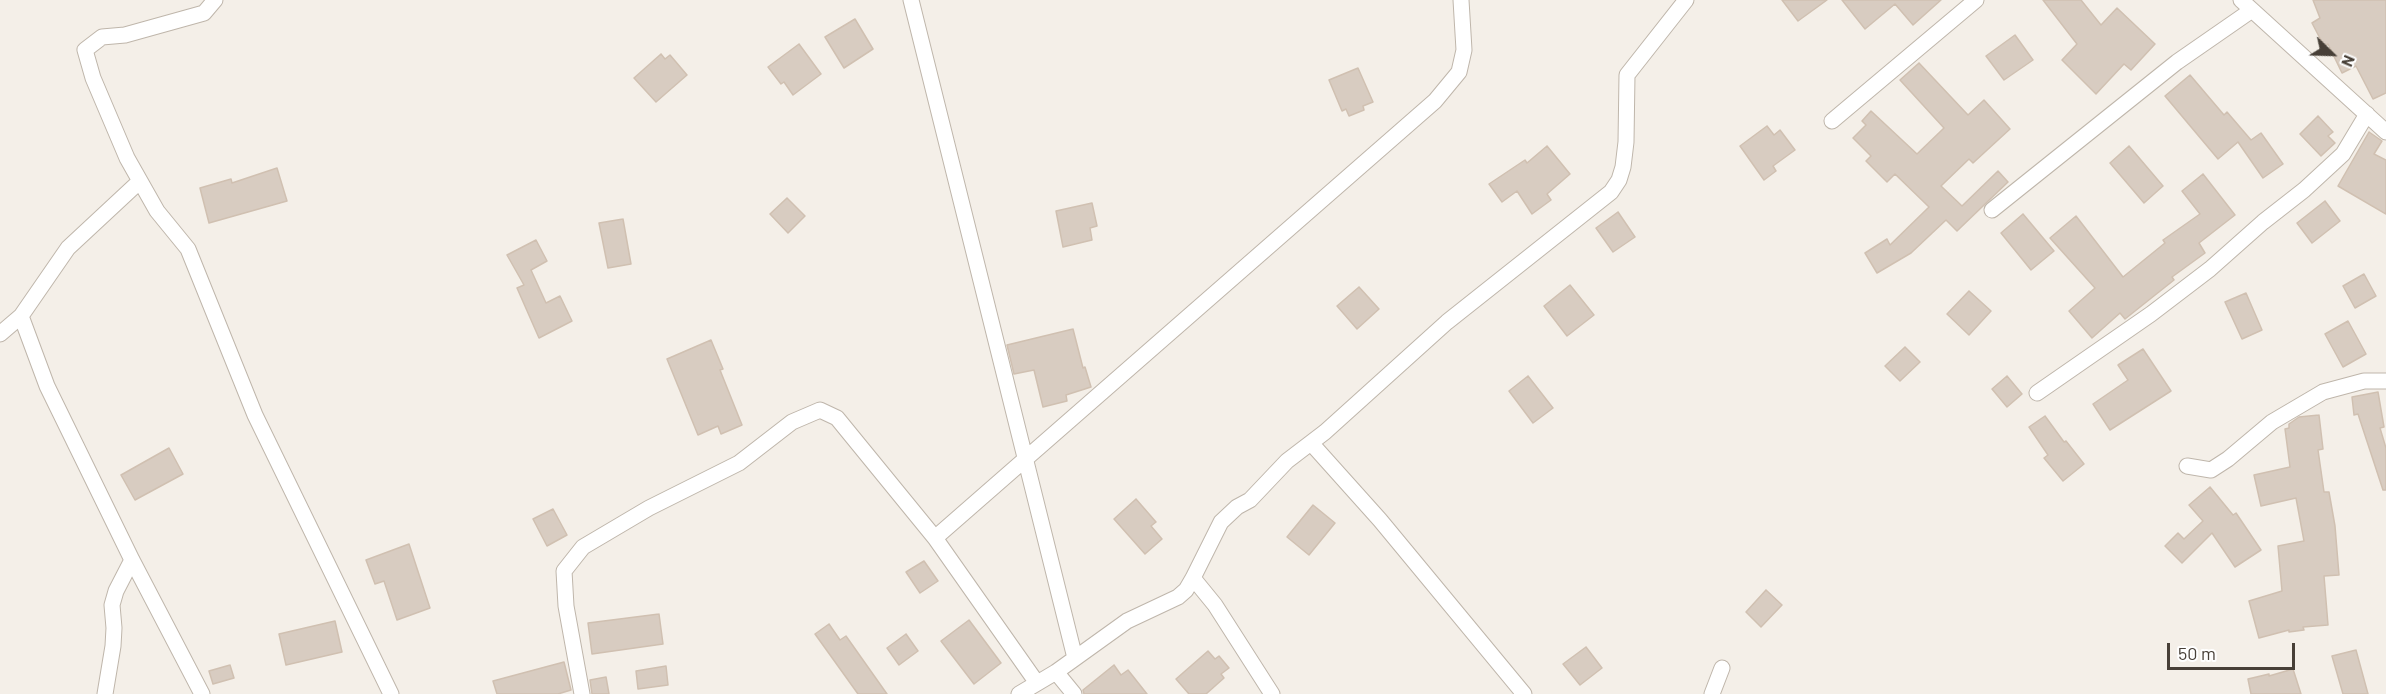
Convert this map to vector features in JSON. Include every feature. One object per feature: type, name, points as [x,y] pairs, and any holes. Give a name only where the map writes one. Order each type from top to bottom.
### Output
[{"type":"street","points":[[214,0],[204,13],[125,35],[102,37],[85,50],[97,88],[127,158],[158,211],[188,249],[255,415],[391,694]]},
{"type":"street","points":[[911,0],[1075,658]]},
{"type":"street","points":[[935,538],[1435,101],[1459,72],[1464,50],[1461,0]]},
{"type":"street","points":[[1020,694],[1056,672],[1127,621],[1178,597],[1186,590],[1193,578],[1221,522],[1237,507],[1250,500],[1287,461],[1311,443],[1447,322],[1611,192],[1619,180],[1623,167],[1626,142],[1627,75],[1686,0]]},
{"type":"street","points":[[1832,121],[1976,0]]},
{"type":"street","points":[[1992,210],[2247,5],[2386,132]]},
{"type":"street","points":[[2037,393],[2151,314],[2210,269],[2263,222],[2304,190],[2343,154],[2367,114]]},
{"type":"street","points":[[0,334],[21,316],[68,248],[140,181]]},
{"type":"street","points":[[21,316],[46,386],[132,560],[202,694]]},
{"type":"street","points":[[2187,466],[2211,470],[2228,459],[2271,422],[2323,392],[2364,381],[2386,381]]},
{"type":"street","points":[[582,694],[566,606],[564,571],[583,548],[650,508],[739,463],[792,422],[820,410],[837,418],[935,538],[1037,683]]},
{"type":"street","points":[[1311,443],[1380,520],[1524,694]]},
{"type":"street","points":[[105,694],[113,646],[112,605],[116,591],[132,560]]},
{"type":"street","points":[[1193,578],[1215,605],[1272,694]]},
{"type":"street","points":[[1713,694],[1722,669]]},
{"type":"street","points":[[1056,672],[1074,694]]},
{"type":"building","points":[[1782,0],[1827,0],[1798,21]]},
{"type":"building","points":[[1842,0],[1941,0],[1913,25],[1895,4],[1865,29]]},
{"type":"building","points":[[2043,0],[2081,0],[2101,25],[2117,8],[2155,44],[2131,70],[2124,64],[2096,94],[2062,60],[2077,44]]},
{"type":"building","points":[[2313,0],[2386,0],[2386,93],[2373,99],[2356,66],[2342,73],[2328,44],[2324,46],[2312,23],[2320,18]]},
{"type":"building","points":[[855,19],[873,49],[844,68],[825,37]]},
{"type":"building","points":[[2015,35],[2033,60],[2004,80],[1986,56]]},
{"type":"building","points":[[799,44],[821,74],[793,95],[784,82],[781,84],[768,67]]},
{"type":"building","points":[[661,54],[665,59],[670,55],[687,75],[656,102],[634,78]]},
{"type":"building","points":[[1919,63],[1968,115],[1984,100],[2010,129],[1973,163],[1969,159],[1941,186],[1962,206],[1998,171],[2008,182],[1957,231],[1946,220],[1911,253],[1877,273],[1865,253],[1887,239],[1890,245],[1929,207],[1895,174],[1887,182],[1866,161],[1871,156],[1853,138],[1866,125],[1862,121],[1871,111],[1917,154],[1944,128],[1900,80]]},
{"type":"building","points":[[1358,68],[1373,102],[1363,106],[1364,110],[1349,116],[1346,109],[1342,111],[1329,80]]},
{"type":"building","points":[[2190,75],[2224,115],[2227,112],[2251,140],[2261,133],[2283,164],[2263,178],[2238,142],[2218,159],[2165,96]]},
{"type":"building","points":[[2318,116],[2333,132],[2328,136],[2335,143],[2321,156],[2300,134]]},
{"type":"building","points":[[1767,126],[1774,135],[1780,130],[1795,150],[1773,166],[1776,171],[1764,180],[1740,146]]},
{"type":"building","points":[[2369,132],[2382,141],[2374,154],[2386,160],[2386,214],[2338,186]]},
{"type":"building","points":[[1547,146],[1570,174],[1547,194],[1551,200],[1532,214],[1517,191],[1502,202],[1489,184],[1525,160],[1527,163]]},
{"type":"building","points":[[2129,146],[2163,186],[2144,203],[2110,163]]},
{"type":"building","points":[[277,168],[287,201],[209,223],[200,188],[231,179],[232,183]]},
{"type":"building","points":[[2203,174],[2235,215],[2199,243],[2205,253],[2172,277],[2174,280],[2125,319],[2120,313],[2092,338],[2069,311],[2095,288],[2050,238],[2076,216],[2123,277],[2165,243],[2163,240],[2200,214],[2182,191]]},
{"type":"building","points":[[787,198],[805,216],[788,233],[770,214]]},
{"type":"building","points":[[2325,201],[2340,221],[2312,243],[2297,223]]},
{"type":"building","points":[[1092,203],[1097,226],[1090,228],[1092,240],[1063,247],[1056,211]]},
{"type":"building","points":[[1618,212],[1635,237],[1613,252],[1596,228]]},
{"type":"building","points":[[2023,214],[2054,251],[2031,270],[2001,233]]},
{"type":"building","points":[[623,219],[631,264],[608,268],[599,223]]},
{"type":"building","points":[[536,240],[547,261],[531,270],[546,303],[560,296],[572,321],[539,338],[517,288],[524,285],[507,255]]},
{"type":"building","points":[[2364,274],[2376,296],[2355,308],[2343,286]]},
{"type":"building","points":[[1570,285],[1594,315],[1567,336],[1544,306]]},
{"type":"building","points":[[1359,287],[1379,309],[1357,329],[1337,306]]},
{"type":"building","points":[[1969,291],[1991,311],[1969,335],[1947,314]]},
{"type":"building","points":[[2246,293],[2262,330],[2242,339],[2225,302]]},
{"type":"building","points":[[2348,321],[2366,354],[2343,367],[2325,334]]},
{"type":"building","points":[[1073,329],[1083,368],[1085,367],[1091,387],[1066,395],[1067,401],[1043,407],[1034,370],[1014,374],[1007,345]]},
{"type":"building","points":[[711,340],[723,369],[720,370],[742,425],[721,434],[718,426],[698,435],[667,359]]},
{"type":"building","points":[[1905,347],[1920,362],[1900,381],[1885,366]]},
{"type":"building","points":[[2143,349],[2171,391],[2110,430],[2093,404],[2128,380],[2118,365]]},
{"type":"building","points":[[1528,376],[1553,408],[1533,423],[1509,391]]},
{"type":"building","points":[[2007,376],[2022,394],[2007,407],[1992,389]]},
{"type":"building","points":[[2378,392],[2384,427],[2380,428],[2386,448],[2386,490],[2383,490],[2358,414],[2354,415],[2352,397]]},
{"type":"building","points":[[2319,415],[2323,449],[2318,450],[2324,492],[2329,492],[2335,526],[2339,575],[2324,576],[2328,625],[2303,627],[2304,630],[2289,632],[2289,630],[2259,638],[2249,601],[2282,591],[2278,546],[2304,541],[2296,498],[2261,506],[2254,475],[2290,467],[2285,429],[2289,428],[2289,424],[2299,417]]},
{"type":"building","points":[[2045,416],[2084,464],[2063,481],[2044,458],[2048,455],[2029,427]]},
{"type":"building","points":[[169,448],[183,474],[135,500],[121,475]]},
{"type":"building","points":[[2210,487],[2233,515],[2236,513],[2261,550],[2235,567],[2212,533],[2182,563],[2165,546],[2178,533],[2184,539],[2203,521],[2189,505]]},
{"type":"building","points":[[1136,499],[1156,522],[1151,526],[1162,539],[1145,554],[1114,519]]},
{"type":"building","points":[[1313,505],[1335,523],[1309,555],[1287,537]]},
{"type":"building","points":[[553,509],[567,535],[547,546],[533,519]]},
{"type":"building","points":[[409,544],[430,608],[397,620],[384,581],[375,584],[366,560]]},
{"type":"building","points":[[924,561],[938,581],[920,593],[906,572]]},
{"type":"building","points":[[1766,590],[1782,605],[1761,627],[1746,612]]},
{"type":"building","points":[[659,614],[663,644],[592,654],[588,623]]},
{"type":"building","points":[[969,620],[1001,663],[974,684],[941,641]]},
{"type":"building","points":[[335,621],[342,652],[286,665],[279,634]]},
{"type":"building","points":[[829,624],[840,640],[846,636],[887,694],[858,694],[815,634]]},
{"type":"building","points":[[906,634],[918,651],[899,665],[887,648]]},
{"type":"building","points":[[1586,647],[1602,668],[1580,685],[1563,664]]},
{"type":"building","points":[[2356,650],[2368,694],[2343,694],[2332,656]]},
{"type":"building","points":[[1208,651],[1215,659],[1219,656],[1229,668],[1221,674],[1224,678],[1206,694],[1189,694],[1176,679]]},
{"type":"building","points":[[564,662],[571,690],[558,694],[497,694],[493,681]]},
{"type":"building","points":[[230,665],[234,678],[213,684],[209,671]]},
{"type":"building","points":[[1114,665],[1121,675],[1128,670],[1147,694],[1084,694],[1083,690]]},
{"type":"building","points":[[666,666],[668,685],[638,689],[636,671]]},
{"type":"building","points":[[2293,669],[2301,694],[2251,694],[2248,679]]},
{"type":"building","points":[[606,677],[609,694],[592,694],[590,680]]}]
